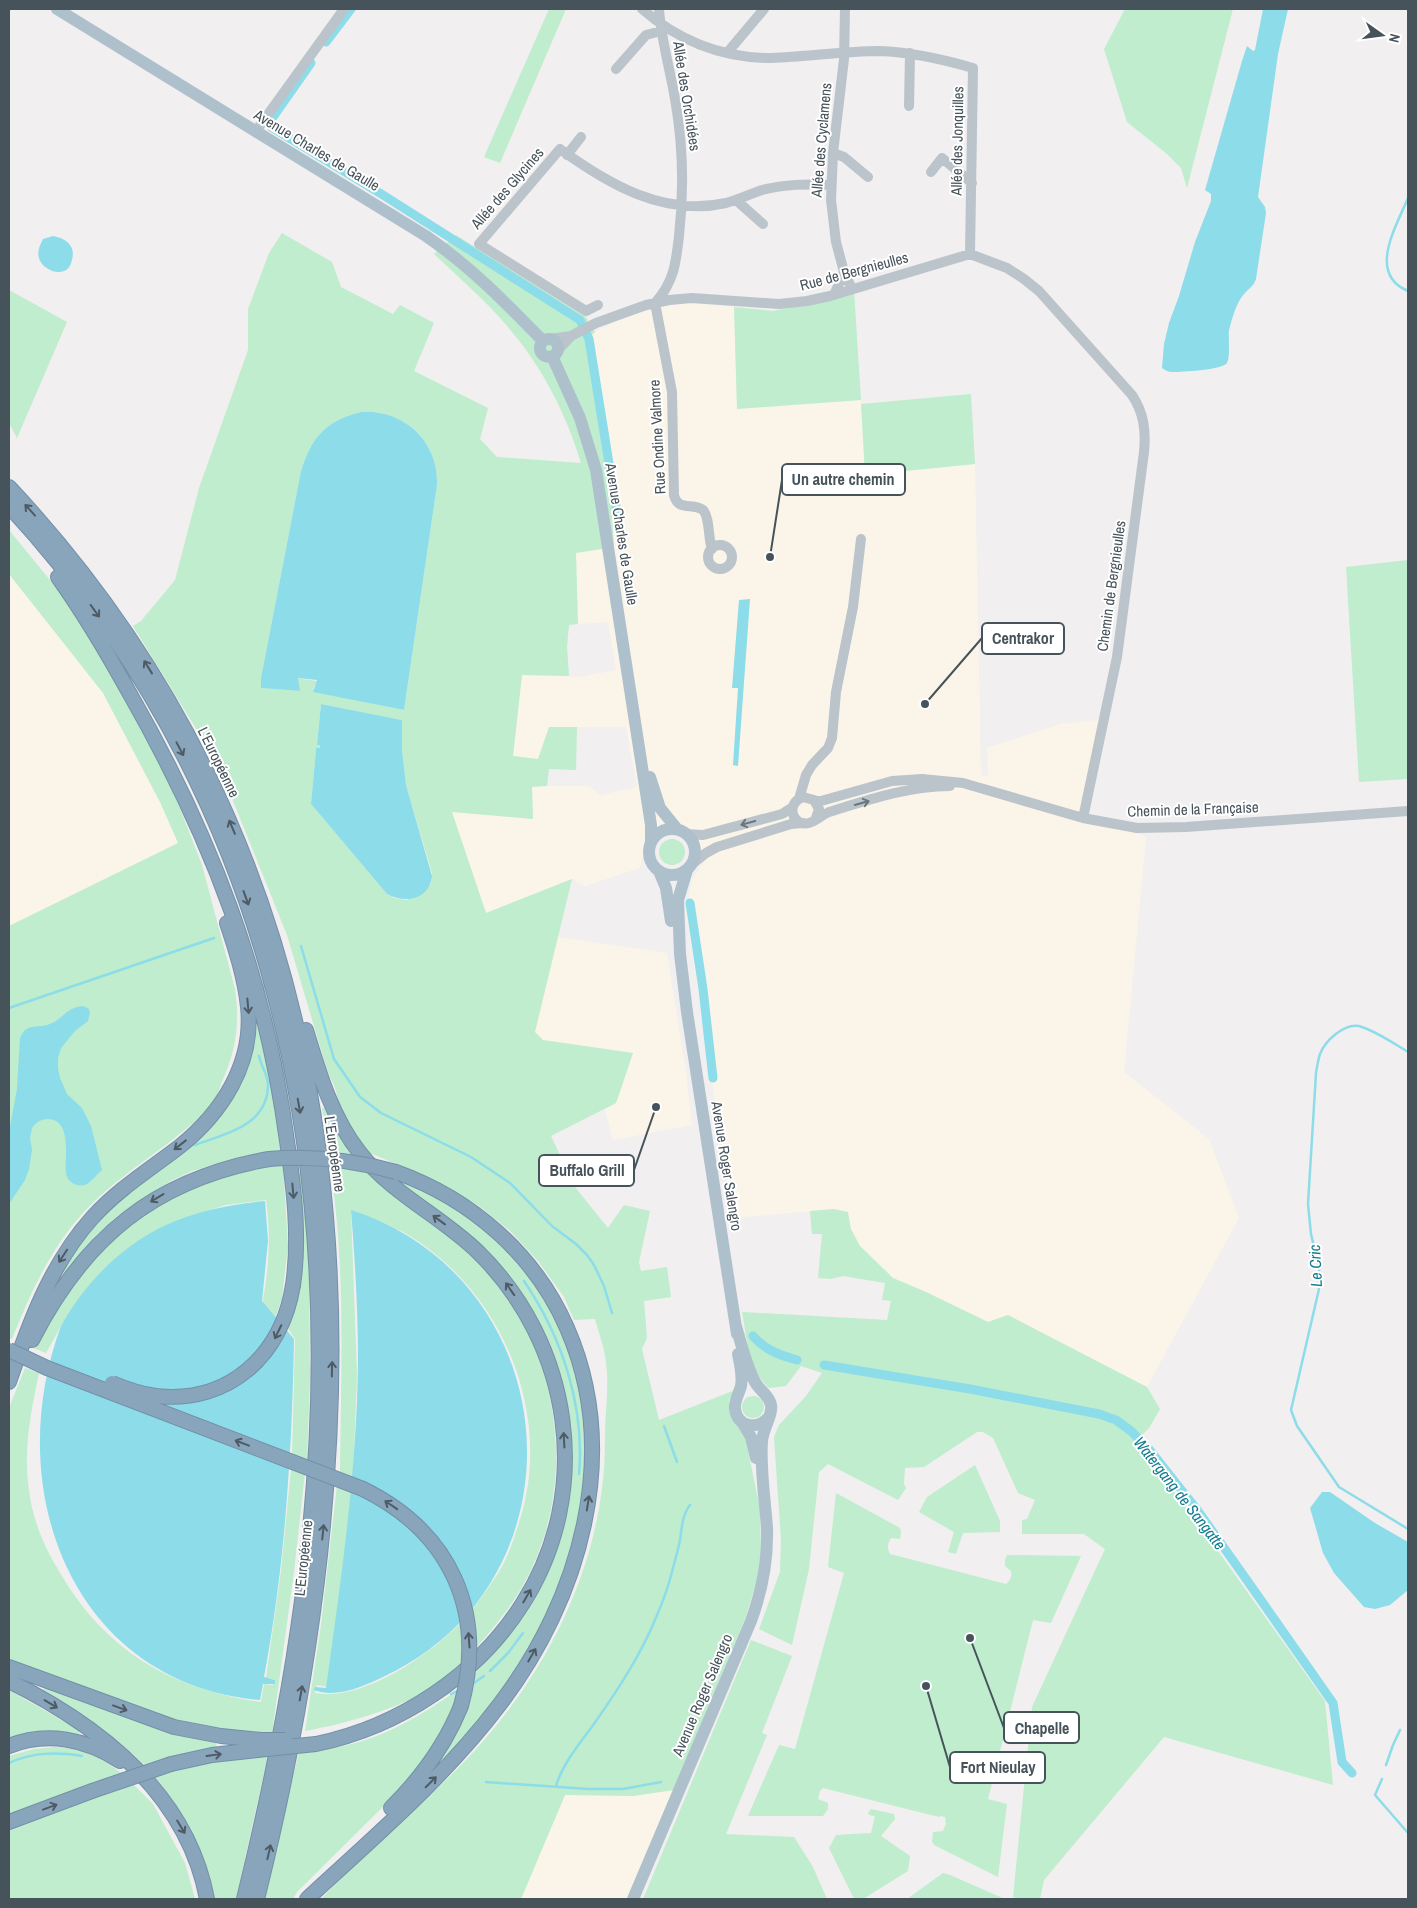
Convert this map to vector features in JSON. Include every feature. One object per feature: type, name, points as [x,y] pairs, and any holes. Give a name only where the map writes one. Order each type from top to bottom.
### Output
[{"type":"highway","name":"L'Européenne","points":[[9,486],[88,580],[118,621],[155,677],[211,781],[238,842],[262,905],[291,1002],[312,1100],[328,1233],[332,1352],[329,1469],[312,1620],[287,1767],[257,1899]]},
{"type":"highway","name":"L'Européenne","points":[[9,506],[56,560],[107,629],[153,700],[193,772],[227,848],[256,926],[279,1006],[296,1087],[311,1186],[317,1270],[319,1361],[317,1437],[308,1552],[297,1635],[267,1799],[244,1899]]},
{"type":"highway","points":[[9,516],[53,570],[84,615],[167,761],[198,826],[222,883],[244,945],[267,1031],[282,1100],[291,1170],[296,1246],[293,1286],[283,1322],[266,1353],[251,1368],[235,1379],[208,1392],[177,1396],[146,1394],[124,1388],[49,1360],[9,1350]]},
{"type":"highway","points":[[9,1382],[45,1288],[70,1245],[93,1217],[114,1196],[181,1146],[211,1117],[231,1089],[245,1051],[248,1034],[248,1010],[243,975],[204,854],[167,761]]},
{"type":"highway","points":[[9,1822],[171,1764],[259,1745],[317,1740],[361,1732],[419,1702],[464,1672],[490,1648],[515,1615],[534,1584],[553,1536],[562,1491],[565,1448],[552,1369],[539,1338],[522,1307],[502,1278],[459,1235],[408,1198],[376,1171],[360,1153],[346,1132],[330,1100],[316,1064],[282,944],[262,905]]},
{"type":"highway","points":[[9,1393],[31,1342],[56,1298],[76,1270],[109,1234],[135,1212],[176,1187],[222,1169],[269,1159],[324,1158],[359,1163],[396,1172],[439,1191],[466,1207],[488,1224],[528,1264],[558,1308],[580,1363],[588,1397],[593,1445],[589,1497],[581,1539],[565,1588],[545,1631],[514,1684],[490,1717],[453,1760],[306,1899]]},
{"type":"highway","points":[[9,1350],[46,1368],[363,1489],[385,1500],[407,1516],[420,1528],[442,1555],[451,1570],[463,1602],[470,1637],[466,1689],[461,1706],[443,1744],[417,1781],[332,1868],[306,1899]]},
{"type":"highway","points":[[9,1667],[174,1727],[259,1745]]},
{"type":"highway","points":[[9,1681],[62,1711],[100,1736],[137,1769],[182,1827],[201,1874],[207,1899]]},
{"type":"highway","points":[[9,1746],[32,1740],[53,1738],[86,1744],[109,1754],[126,1766],[140,1777],[161,1799]]},
{"type":"main road","name":"Avenue Charles de Gaulle","points":[[57,9],[436,243],[490,287],[546,340],[540,346],[541,352],[545,356],[555,353],[580,418],[596,470],[651,830],[651,841]]},
{"type":"main road","name":"Avenue Charles de Gaulle","points":[[635,724],[658,805],[665,817],[682,832]]},
{"type":"main road","points":[[662,831],[682,832],[692,840],[695,848],[694,858],[689,867],[672,875],[659,871],[650,859],[649,848],[651,841],[662,831]]},
{"type":"main road","name":"Avenue Roger Salengro","points":[[687,1012],[679,937],[678,905],[679,891],[689,867]]},
{"type":"main road","name":"Avenue Roger Salengro","points":[[659,871],[668,896],[674,948],[687,1012],[736,1326],[742,1379],[737,1398]]},
{"type":"main road","name":"Avenue Roger Salengro","points":[[736,1326],[754,1382],[762,1392]]},
{"type":"main road","points":[[750,1389],[762,1392],[769,1397],[771,1412],[768,1418],[757,1425],[747,1425],[741,1421],[735,1410],[737,1398],[744,1391],[750,1389]]},
{"type":"main road","name":"Avenue Roger Salengro","points":[[763,1495],[762,1440],[768,1418]]},
{"type":"main road","name":"Avenue Roger Salengro","points":[[633,1899],[756,1606],[763,1578],[767,1528],[763,1495],[751,1437],[741,1421]]},
{"type":"street","points":[[256,131],[344,9]]},
{"type":"street","name":"Allée des Jonquilles","points":[[642,9],[661,27],[692,41],[727,53],[772,58],[844,53],[910,53],[972,68],[970,254]]},
{"type":"street","name":"Allée des Orchidées","points":[[659,9],[679,126],[682,164],[681,206],[672,277],[675,299]]},
{"type":"street","points":[[727,53],[764,9]]},
{"type":"street","name":"Allée des Cyclamens","points":[[845,9],[844,53],[831,185],[833,229],[844,272],[852,289]]},
{"type":"street","points":[[616,69],[643,37],[661,27]]},
{"type":"street","points":[[909,106],[910,53]]},
{"type":"street","points":[[568,155],[581,137]]},
{"type":"street","name":"Allée des Glycines","points":[[598,305],[586,311],[479,244],[560,149],[599,177],[619,187],[658,202],[681,206],[711,205],[736,200],[757,192],[782,186],[831,185]]},
{"type":"street","points":[[834,153],[844,157],[868,177]]},
{"type":"street","points":[[930,172],[942,158],[972,183]]},
{"type":"street","points":[[736,200],[763,224]]},
{"type":"street","name":"Rue de Bergnieulles","points":[[546,340],[574,334],[592,325],[655,302],[675,299],[779,304],[807,301],[834,295],[970,254]]},
{"type":"street","name":"Chemin de Bergnieulles","points":[[970,254],[1002,266],[1030,283],[1049,301],[1129,391],[1138,405],[1144,420],[1145,446],[1117,657],[1082,818]]},
{"type":"street","points":[[834,295],[844,272]]},
{"type":"street","name":"Allée des Orchidées","points":[[655,302],[666,291],[672,277]]},
{"type":"street","name":"Rue Ondine Valmore","points":[[655,302],[672,392],[674,495],[678,503],[683,506],[697,507],[705,512],[712,549]]},
{"type":"street","name":"Rue de Bergnieulles","points":[[555,353],[574,334]]},
{"type":"street","points":[[803,823],[794,817],[796,803],[804,778],[828,748],[832,738],[836,692],[853,607],[861,539]]},
{"type":"street","points":[[689,867],[706,853],[721,845],[791,824],[809,823],[816,818],[818,810],[807,788],[809,770]]},
{"type":"street","name":"Chemin de la Française","points":[[813,800],[821,801],[892,781],[908,779],[946,780],[984,789],[1082,818],[1131,828],[1408,810]]},
{"type":"street","name":"Chemin de la Française","points":[[816,818],[826,813],[924,788],[944,786],[984,789]]},
{"type":"street","points":[[682,832],[703,835],[782,814],[805,797],[813,800]]},
{"type":"shaded area","points":[[692,303],[734,307],[737,409],[861,400],[865,475],[975,464],[981,775],[988,776],[987,748],[1061,724],[1108,719],[1088,812],[1146,837],[1124,1072],[1209,1139],[1239,1218],[1147,1387],[1008,1315],[988,1322],[893,1278],[860,1246],[851,1229],[833,1209],[733,1218],[686,912],[692,880],[704,861],[697,832],[677,824],[661,824],[648,833],[640,868],[585,886],[572,879],[486,913],[452,812],[533,819],[532,786],[589,786],[600,795],[637,787],[626,727],[550,727],[538,759],[513,756],[522,675],[579,677],[616,670],[608,622],[578,624],[576,553],[614,547],[611,494],[587,339],[595,332],[625,317],[663,306]]},
{"type":"shaded area","points":[[9,574],[103,693],[161,804],[178,843],[9,926]]},
{"type":"shaded area","points":[[557,937],[667,953],[686,1073],[692,1125],[613,1140],[605,1109],[616,1103],[633,1053],[543,1040],[534,1032]]},
{"type":"shaded area","points":[[674,1790],[627,1899],[521,1899],[565,1795],[633,1796]]},
{"type":"green space","points":[[549,9],[566,9],[500,163],[484,157]]},
{"type":"green space","points":[[1125,9],[1233,9],[1187,188],[1181,168],[1167,154],[1127,122],[1104,49]]},
{"type":"green space","points":[[282,233],[332,262],[341,287],[393,314],[400,305],[434,323],[414,371],[488,408],[480,439],[497,457],[581,463],[569,428],[553,394],[524,347],[494,311],[434,254],[456,235],[586,317],[595,332],[587,340],[611,494],[614,547],[576,553],[578,624],[569,625],[567,646],[569,676],[522,675],[513,756],[538,759],[549,727],[577,727],[576,770],[549,769],[547,786],[532,787],[533,819],[452,812],[486,913],[572,879],[535,1032],[543,1040],[633,1053],[616,1103],[551,1136],[575,1187],[608,1228],[624,1205],[650,1211],[639,1262],[641,1271],[667,1267],[671,1297],[644,1301],[647,1338],[642,1349],[659,1420],[735,1390],[729,1400],[729,1410],[733,1421],[744,1431],[760,1509],[761,1549],[757,1580],[745,1619],[674,1790],[633,1796],[565,1795],[521,1899],[321,1899],[466,1760],[508,1710],[548,1650],[578,1585],[598,1516],[604,1467],[607,1371],[595,1319],[574,1320],[564,1297],[538,1261],[510,1231],[479,1206],[434,1180],[370,1153],[344,1120],[335,1088],[327,1070],[287,935],[219,766],[133,626],[141,621],[175,580],[199,488],[248,350],[248,309],[269,253]],"holes":[[[361,412],[391,416],[404,422],[416,431],[432,455],[436,469],[437,485],[404,710],[325,694],[313,689],[317,681],[297,678],[299,691],[261,688],[261,678],[301,471],[305,459],[315,440],[329,426],[338,420]],[[321,704],[402,720],[402,750],[406,785],[432,873],[431,883],[407,900],[394,898],[387,894],[311,804],[316,748],[320,748],[320,745],[317,744]]]},
{"type":"green space","points":[[9,290],[67,322],[17,438],[9,423]]},
{"type":"green space","points":[[854,290],[861,400],[737,409],[734,307],[773,311],[826,299]]},
{"type":"green space","points":[[971,394],[975,464],[865,475],[861,404]]},
{"type":"green space","points":[[9,530],[68,602],[144,728],[177,801],[202,865],[235,989],[237,1014],[236,1038],[230,1060],[212,1105],[204,1114],[122,1177],[87,1208],[66,1233],[48,1262],[32,1292],[12,1339],[9,1338],[9,926],[178,843],[161,804],[103,693],[9,574]]},
{"type":"green space","points":[[1408,560],[1408,779],[1359,782],[1346,567]]},
{"type":"green space","points":[[672,839],[681,843],[685,852],[681,861],[672,865],[663,861],[659,852],[663,843]]},
{"type":"green space","points":[[253,1027],[261,1027],[284,1151],[225,1161],[192,1171],[169,1182],[119,1215],[94,1237],[64,1273],[59,1272],[65,1261],[108,1208],[214,1123],[226,1108],[236,1091]]},
{"type":"green space","points":[[322,1108],[327,1108],[353,1155],[330,1150],[327,1144]]},
{"type":"green space","points":[[283,1164],[288,1246],[282,1298],[275,1318],[262,1304],[268,1252],[266,1200],[226,1205],[170,1224],[143,1238],[117,1259],[66,1317],[46,1353],[33,1348],[69,1288],[117,1232],[185,1189],[251,1168]]},
{"type":"green space","points":[[330,1165],[349,1166],[372,1172],[475,1258],[498,1283],[523,1322],[540,1363],[552,1407],[556,1452],[553,1496],[543,1540],[525,1581],[500,1619],[475,1648],[471,1623],[472,1610],[504,1563],[522,1513],[529,1474],[530,1434],[523,1394],[511,1356],[493,1321],[470,1288],[442,1260],[410,1236],[388,1225],[351,1211],[357,1375],[353,1480],[340,1473],[340,1280],[335,1203]]},
{"type":"green space","points":[[297,1173],[302,1173],[309,1265],[310,1378],[307,1462],[292,1457],[295,1339],[287,1327]]},
{"type":"green space","points":[[392,1175],[440,1196],[493,1233],[551,1304],[580,1375],[589,1441],[580,1521],[561,1582],[538,1633],[521,1666],[492,1708],[426,1782],[473,1676],[505,1640],[529,1604],[561,1524],[561,1382],[554,1360],[524,1300]]},
{"type":"green space","points":[[834,1209],[848,1212],[851,1229],[860,1246],[893,1278],[988,1322],[1008,1315],[1147,1387],[1160,1409],[1149,1428],[1135,1442],[1186,1506],[1325,1701],[1333,1785],[1164,1737],[1044,1880],[1040,1899],[1006,1899],[1016,1898],[1013,1897],[1032,1707],[1105,1549],[1084,1534],[1022,1534],[1022,1520],[1027,1519],[1035,1500],[1018,1493],[993,1438],[983,1432],[977,1432],[924,1467],[905,1468],[904,1484],[906,1488],[898,1500],[828,1464],[819,1472],[809,1569],[792,1645],[759,1629],[780,1572],[781,1540],[774,1437],[779,1425],[806,1396],[822,1373],[801,1366],[786,1386],[769,1388],[762,1381],[753,1363],[747,1343],[742,1312],[887,1320],[891,1301],[882,1300],[885,1283],[843,1276],[831,1279],[818,1278],[822,1234],[812,1234],[810,1211]]},
{"type":"green space","points":[[25,1368],[39,1373],[27,1445],[27,1475],[33,1511],[44,1542],[54,1562],[77,1599],[97,1623],[119,1644],[144,1662],[170,1676],[198,1687],[228,1696],[261,1702],[264,1684],[273,1685],[274,1679],[266,1678],[281,1571],[291,1469],[305,1473],[294,1572],[272,1733],[227,1731],[163,1717],[9,1660],[9,1408]]},
{"type":"green space","points":[[753,1396],[761,1399],[764,1407],[761,1415],[753,1418],[745,1415],[742,1407],[745,1399]]},
{"type":"green space","points":[[975,1465],[1000,1521],[1000,1532],[963,1533],[956,1554],[948,1552],[954,1532],[919,1512],[927,1497]]},
{"type":"green space","points":[[337,1485],[351,1491],[346,1550],[327,1687],[317,1685],[315,1693],[333,1694],[374,1683],[414,1661],[448,1635],[461,1622],[463,1662],[443,1681],[412,1699],[358,1719],[305,1731],[321,1625]]},
{"type":"green space","points":[[836,1493],[900,1528],[900,1539],[891,1538],[889,1542],[890,1554],[1006,1584],[1011,1575],[1011,1571],[1005,1566],[1007,1555],[1081,1556],[1051,1623],[1033,1620],[988,1799],[1007,1804],[998,1877],[934,1845],[932,1842],[933,1832],[943,1831],[946,1824],[945,1817],[823,1788],[818,1799],[828,1803],[828,1809],[823,1816],[748,1816],[779,1745],[795,1749],[844,1573],[828,1567]]},
{"type":"green space","points":[[751,1640],[792,1656],[762,1733],[767,1735],[726,1834],[794,1837],[813,1867],[827,1899],[643,1899]]},
{"type":"green space","points":[[46,1687],[147,1725],[216,1743],[217,1747],[146,1767],[135,1755],[109,1735],[40,1692]]},
{"type":"green space","points":[[459,1689],[447,1726],[413,1777],[297,1892],[293,1899],[264,1899],[299,1752],[333,1748],[371,1738],[402,1725]]},
{"type":"green space","points":[[9,1690],[79,1730],[80,1733],[78,1735],[9,1739]]},
{"type":"green space","points":[[55,1747],[76,1750],[92,1755],[124,1775],[9,1817],[9,1756],[34,1749]]},
{"type":"green space","points":[[268,1755],[236,1899],[212,1899],[204,1865],[192,1833],[165,1789],[154,1776],[201,1763]]},
{"type":"green space","points":[[133,1784],[153,1804],[185,1863],[195,1899],[9,1899],[9,1828]]},
{"type":"green space","points":[[871,1809],[894,1814],[895,1819],[881,1836],[910,1856],[908,1871],[863,1899],[854,1899],[829,1848],[836,1835],[871,1833],[875,1816],[869,1815],[868,1813]]},
{"type":"green space","points":[[943,1873],[950,1875],[1005,1899],[907,1899]]},
{"type":"water","points":[[1263,9],[1288,9],[1278,54],[1258,197],[1265,207],[1266,213],[1256,279],[1241,298],[1235,311],[1229,330],[1228,362],[1222,366],[1208,369],[1169,372],[1162,368],[1164,344],[1169,323],[1195,242],[1211,201],[1211,194],[1205,190],[1247,46],[1253,51],[1255,50]]},
{"type":"water","points":[[53,236],[67,242],[73,252],[68,269],[60,272],[45,267],[38,255],[43,239]]},
{"type":"water","points":[[361,412],[391,416],[404,422],[416,431],[432,455],[436,469],[437,485],[404,710],[313,692],[317,680],[298,678],[300,691],[261,688],[261,678],[301,471],[305,459],[315,440],[329,426],[338,420]]},
{"type":"water","points":[[750,599],[738,766],[733,765],[738,688],[732,688],[739,600]]},
{"type":"water","points":[[321,704],[402,720],[402,750],[406,785],[432,876],[430,884],[421,895],[415,898],[401,899],[387,894],[311,804],[316,748],[320,748],[320,745],[317,745]]},
{"type":"water","points":[[82,1006],[88,1008],[90,1012],[88,1021],[75,1031],[61,1048],[58,1068],[67,1094],[82,1108],[91,1126],[102,1170],[87,1184],[80,1185],[71,1182],[66,1173],[66,1141],[61,1126],[56,1121],[48,1119],[41,1121],[32,1128],[30,1138],[32,1150],[25,1180],[9,1204],[9,1132],[17,1089],[20,1038],[26,1029],[52,1023],[71,1009]]},
{"type":"water","points":[[265,1201],[268,1241],[262,1301],[294,1339],[286,1508],[277,1593],[264,1677],[275,1680],[275,1684],[263,1684],[260,1700],[195,1686],[141,1658],[99,1618],[68,1568],[48,1512],[40,1451],[44,1388],[61,1326],[70,1310],[93,1281],[134,1243],[166,1225],[214,1209]]},
{"type":"water","points":[[351,1210],[423,1246],[476,1298],[511,1362],[526,1432],[522,1503],[497,1571],[452,1630],[385,1676],[350,1690],[331,1693],[314,1690],[315,1687],[326,1688],[347,1525],[355,1443],[358,1342]]},
{"type":"water","points":[[1322,1492],[1330,1492],[1375,1523],[1408,1542],[1408,1590],[1390,1605],[1375,1609],[1364,1607],[1334,1573],[1323,1553],[1310,1508]]},
{"type":"waterway","name":"Watergang de Sangatte","points":[[326,42],[351,9]]},
{"type":"waterway","points":[[311,63],[271,120],[271,127],[383,195],[580,320],[589,339],[617,513]]},
{"type":"waterway","name":"Le Cric","points":[[1408,198],[1392,236],[1387,262],[1389,273],[1396,283],[1408,291]]},
{"type":"waterway","points":[[690,903],[703,989],[713,1078]]},
{"type":"waterway","points":[[9,1008],[214,938]]},
{"type":"waterway","points":[[301,946],[334,1059],[360,1097],[381,1113],[471,1157],[510,1183],[552,1226],[587,1255],[604,1286],[612,1313]]},
{"type":"waterway","name":"Le Cric","points":[[1408,1052],[1372,1031],[1359,1026],[1353,1026],[1347,1027],[1336,1034],[1326,1044],[1320,1054],[1316,1073],[1308,1204],[1311,1234],[1319,1268],[1319,1289],[1291,1410],[1297,1426],[1339,1487],[1408,1529]]},
{"type":"waterway","points":[[195,1145],[231,1132],[252,1119],[260,1111],[266,1100],[268,1083],[259,1056]]},
{"type":"waterway","points":[[524,1281],[549,1325],[568,1373],[578,1423],[580,1448],[579,1474]]},
{"type":"waterway","points":[[753,1336],[762,1345],[797,1360]]},
{"type":"waterway","name":"Watergang de Sangatte","points":[[824,1365],[970,1389],[1099,1414],[1116,1420],[1131,1431],[1149,1449],[1198,1511],[1333,1703],[1342,1762],[1352,1773]]},
{"type":"waterway","points":[[664,1426],[677,1462]]},
{"type":"waterway","points":[[556,1786],[568,1760],[621,1683],[651,1629],[667,1590],[679,1545],[683,1519],[690,1505]]},
{"type":"waterway","points":[[490,1671],[508,1653],[523,1633]]},
{"type":"waterway","points":[[471,1685],[484,1676]]},
{"type":"waterway","points":[[451,1694],[459,1690]]},
{"type":"waterway","name":"Le Cric","points":[[1386,1765],[1400,1730]]},
{"type":"waterway","points":[[9,1763],[18,1759],[45,1754],[82,1756]]},
{"type":"waterway","name":"Watergang de Sangatte","points":[[1382,1779],[1375,1795],[1408,1833]]},
{"type":"waterway","points":[[486,1782],[588,1789],[623,1789],[661,1782]]},
{"type":"place","name":"Un autre chemin","points":[[770,557]]},
{"type":"place","name":"Centrakor","points":[[925,704]]},
{"type":"place","name":"Buffalo Grill","points":[[656,1107]]},
{"type":"place","name":"Chapelle","points":[[970,1638]]},
{"type":"place","name":"Fort Nieulay","points":[[926,1686]]}]
